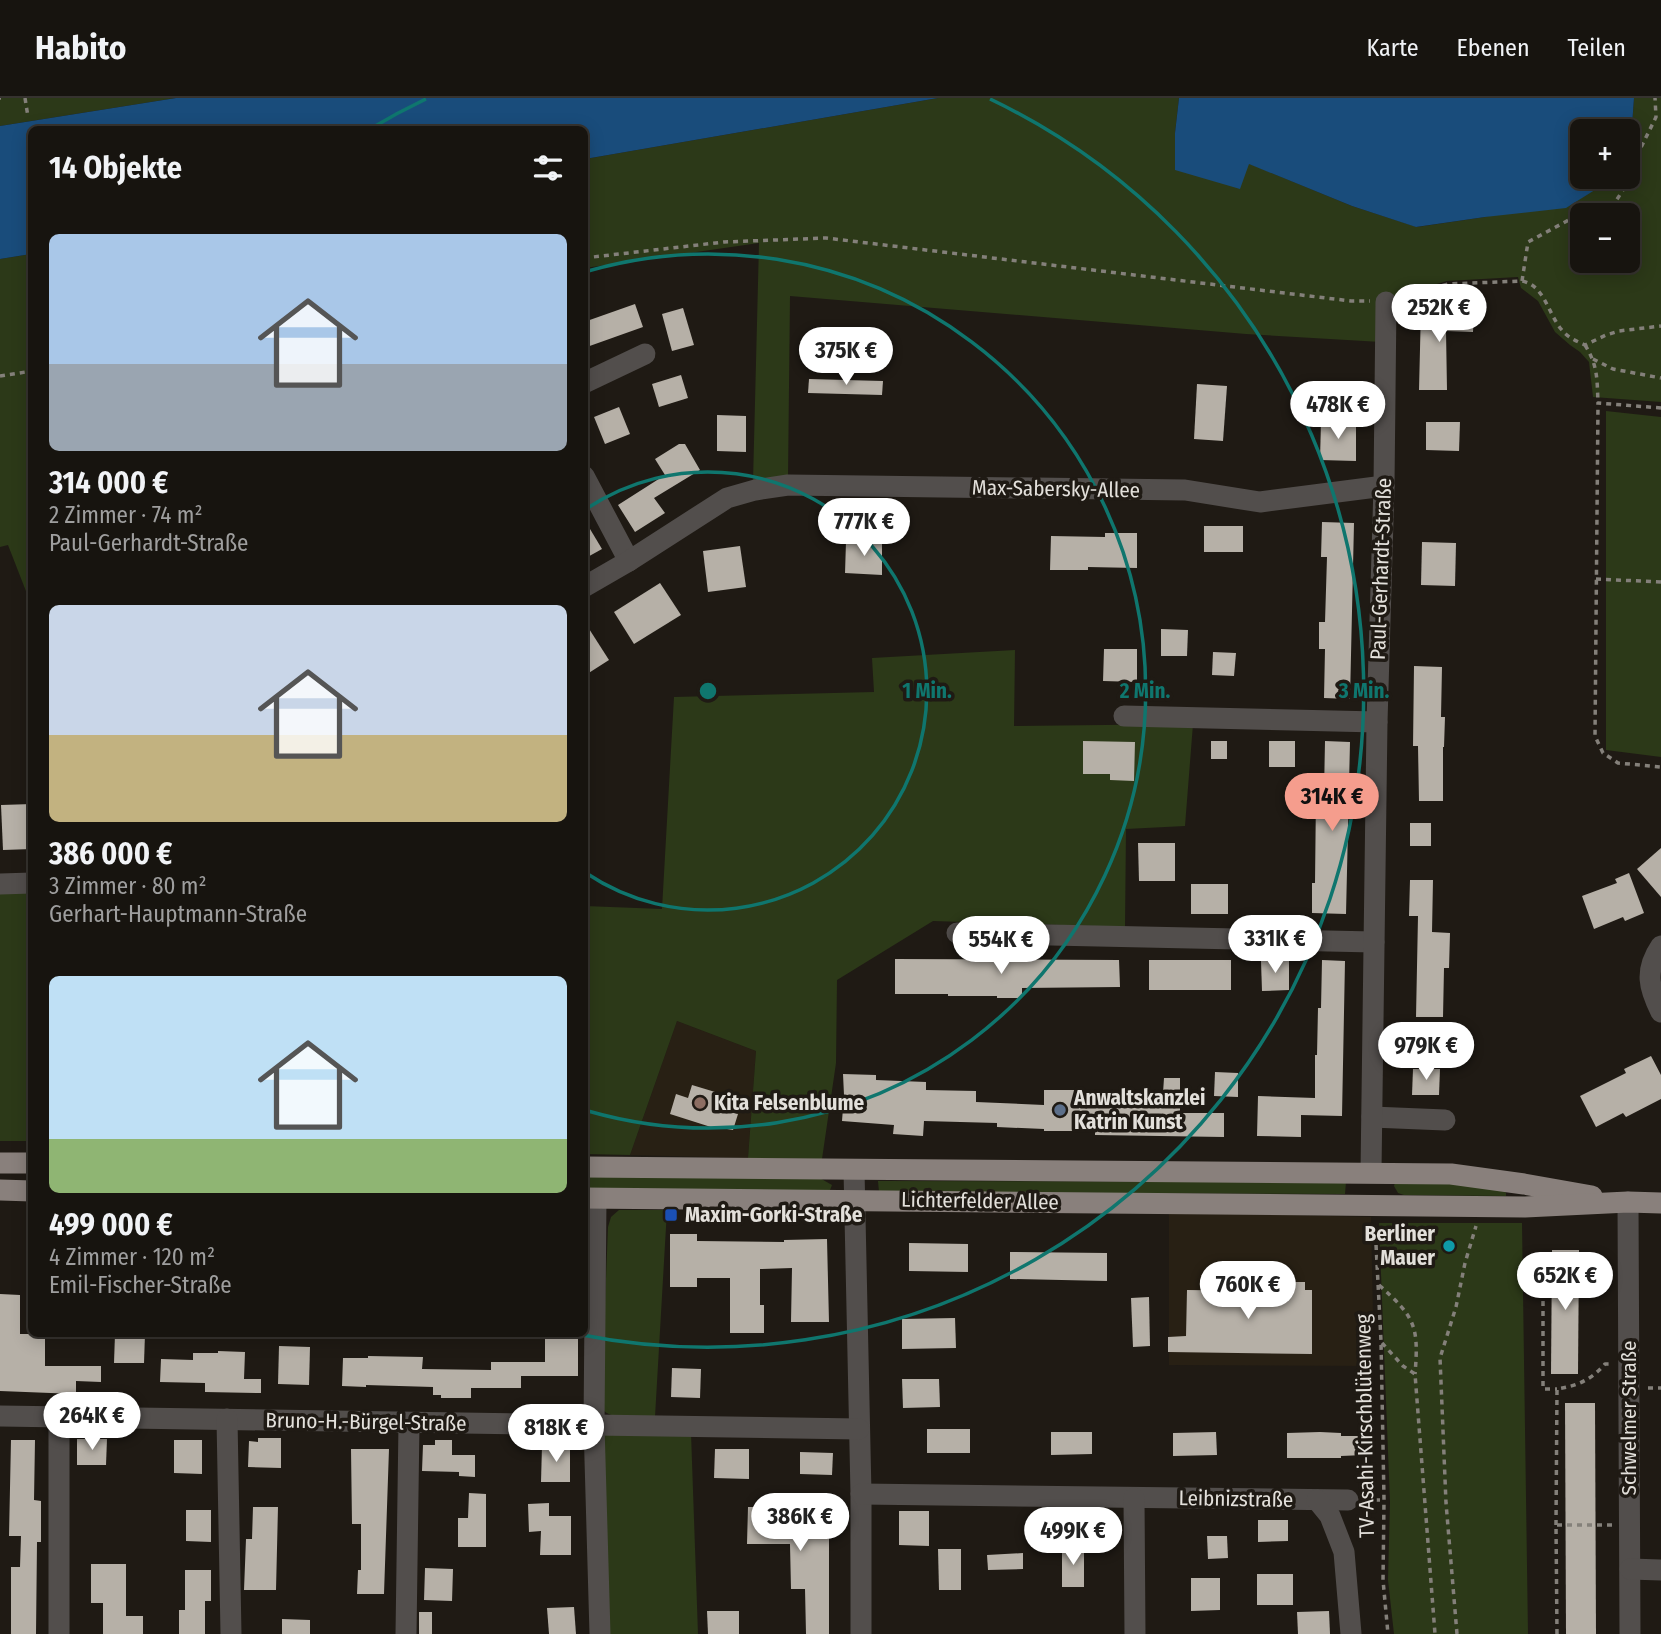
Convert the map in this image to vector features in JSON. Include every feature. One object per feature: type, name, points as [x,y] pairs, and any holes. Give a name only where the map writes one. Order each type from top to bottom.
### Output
[{"type":"main road","points":[[0,1163],[28,1163]]},
{"type":"main road","name":"Lichterfelder Allee","points":[[588,1167],[1451,1174],[1628,1202]]},
{"type":"main road","points":[[1371,1172],[1375,1212]]},
{"type":"main road","points":[[0,1190],[28,1191]]},
{"type":"main road","name":"Lichterfelder Allee","points":[[590,1198],[855,1200],[1375,1212],[1628,1202]]},
{"type":"main road","points":[[1628,1202],[1661,1203]]},
{"type":"street","name":"Paul-Gerhardt-Straße","points":[[1371,1172],[1386,302]]},
{"type":"street","points":[[588,381],[645,354]]},
{"type":"street","points":[[588,484],[629,561]]},
{"type":"street","name":"Max-Sabersky-Allee","points":[[588,585],[727,498],[789,485],[1185,490],[1260,502],[1384,486]]},
{"type":"street","points":[[1124,716],[1377,722]]},
{"type":"street","points":[[0,884],[28,883]]},
{"type":"street","points":[[957,933],[1374,942]]},
{"type":"street","points":[[1661,946],[1651,966],[1650,982],[1653,997],[1661,1012]]},
{"type":"street","points":[[1372,1117],[1445,1120]]},
{"type":"street","points":[[854,1170],[861,1494],[861,1634]]},
{"type":"street","points":[[590,1198],[600,1634]]},
{"type":"street","name":"Schwelmer Straße","points":[[1628,1202],[1630,1634]]},
{"type":"street","name":"Bruno-H.-Bürgel-Straße","points":[[0,1416],[859,1429]]},
{"type":"street","points":[[59,1417],[59,1634]]},
{"type":"street","points":[[227,1419],[230,1634]]},
{"type":"street","points":[[406,1634],[409,1423]]},
{"type":"street","name":"Leibnizstraße","points":[[861,1494],[1348,1500]]},
{"type":"street","points":[[1134,1498],[1135,1634]]},
{"type":"street","name":"Leibnizstraße","points":[[1317,1500],[1330,1516],[1344,1552],[1351,1634]]},
{"type":"street","points":[[1630,1569],[1661,1570]]},
{"type":"path","points":[[24,98],[28,117]]},
{"type":"path","points":[[1640,150],[1656,117],[1655,98]]},
{"type":"path","points":[[1522,281],[1528,242],[1591,208],[1615,204],[1623,189]]},
{"type":"path","points":[[588,258],[724,242],[825,238],[1351,301],[1386,302],[1448,284],[1529,282],[1537,288],[1561,330],[1585,345],[1596,369],[1595,736],[1603,753],[1618,763],[1661,767]]},
{"type":"path","points":[[1585,345],[1619,331],[1661,326]]},
{"type":"path","points":[[1593,359],[1613,369],[1661,378]]},
{"type":"path","points":[[0,376],[28,372]]},
{"type":"path","points":[[1598,403],[1661,408]]},
{"type":"path","points":[[1596,579],[1661,582]]},
{"type":"path","name":"TV-Asahi-Kirschblütenweg","points":[[1375,1212],[1381,1341],[1383,1580],[1388,1634]]},
{"type":"path","points":[[1457,1634],[1446,1503],[1440,1357],[1478,1221]]},
{"type":"path","points":[[1543,1261],[1543,1389],[1571,1387],[1584,1382],[1605,1364],[1629,1364]]},
{"type":"path","points":[[1378,1284],[1409,1314],[1415,1328],[1415,1374],[1435,1634]]},
{"type":"path","points":[[1381,1341],[1403,1366],[1415,1374]]},
{"type":"path","points":[[1642,1388],[1661,1388]]},
{"type":"path","points":[[1557,1389],[1557,1634]]},
{"type":"path","points":[[1556,1524],[1630,1525]]},
{"type":"shaded area","name":"Kita Felsenblume","points":[[677,1021],[756,1051],[748,1158],[630,1155]]},
{"type":"shaded area","points":[[1169,1212],[1371,1217],[1374,1366],[1169,1365]]},
{"type":"green space","points":[[0,98],[176,98],[0,126]]},
{"type":"green space","points":[[938,98],[1179,98],[1175,133],[1352,206],[1417,227],[1485,217],[1594,189],[1640,189],[1640,119],[1632,119],[1634,98],[1661,98],[1661,402],[1593,397],[1589,362],[1555,332],[1538,301],[1521,288],[1518,277],[1447,281],[1383,300],[1381,342],[1246,334],[790,296],[788,478],[753,482],[759,243],[588,268],[588,158]]},
{"type":"green space","points":[[28,254],[28,596],[8,545],[0,547],[0,259]]},
{"type":"green space","points":[[1606,411],[1661,417],[1661,757],[1606,750]]},
{"type":"green space","points":[[1015,650],[1014,726],[1193,724],[1185,826],[1126,829],[1125,927],[933,921],[837,980],[836,1063],[822,1159],[748,1158],[756,1051],[677,1021],[630,1155],[588,1154],[588,906],[662,909],[674,697],[874,692],[872,658]]},
{"type":"green space","points":[[28,889],[28,1141],[0,1141],[0,890]]},
{"type":"green space","points":[[588,1174],[818,1177],[832,1185],[828,1191],[588,1188]]},
{"type":"green space","points":[[878,1181],[1346,1182],[1345,1194],[879,1192]]},
{"type":"green space","points":[[1457,1182],[1503,1190],[1506,1196],[1404,1195],[1398,1193],[1394,1186],[1395,1183]]},
{"type":"green space","points":[[619,1210],[667,1210],[655,1417],[617,1417],[605,1412],[601,1407],[608,1227],[611,1217]]},
{"type":"green space","points":[[1379,1223],[1522,1223],[1528,1634],[1394,1634],[1388,1580],[1390,1502]]},
{"type":"green space","points":[[606,1433],[691,1433],[698,1634],[606,1634],[600,1440]]},
{"type":"water","points":[[176,98],[938,98],[588,158],[588,126],[28,126],[28,254],[0,259],[0,126]]},
{"type":"water","points":[[1179,98],[1634,98],[1632,119],[1570,119],[1570,189],[1596,189],[1570,203],[1566,208],[1416,227],[1352,206],[1249,164],[1240,189],[1175,170]]},
{"type":"building","points":[[635,304],[643,327],[588,347],[588,321]]},
{"type":"building","points":[[683,308],[694,345],[672,351],[662,314]]},
{"type":"building","points":[[1421,308],[1474,311],[1473,332],[1446,331],[1447,390],[1419,390]]},
{"type":"building","points":[[681,375],[688,398],[659,407],[652,384]]},
{"type":"building","points":[[809,379],[883,381],[882,395],[808,393]]},
{"type":"building","points":[[1197,384],[1227,386],[1223,441],[1194,439]]},
{"type":"building","points":[[619,407],[630,434],[605,444],[594,417]]},
{"type":"building","points":[[717,415],[746,416],[746,452],[717,451]]},
{"type":"building","points":[[1321,422],[1356,422],[1356,461],[1320,460]]},
{"type":"building","points":[[1426,422],[1460,422],[1459,451],[1426,450]]},
{"type":"building","points":[[679,444],[685,444],[700,470],[654,498],[665,513],[635,532],[618,505],[665,475],[655,459]]},
{"type":"building","points":[[1322,522],[1354,523],[1350,699],[1324,698],[1325,649],[1319,649],[1319,622],[1325,622],[1327,557],[1321,557]]},
{"type":"building","points":[[588,526],[602,549],[588,557]]},
{"type":"building","points":[[1204,526],[1243,526],[1243,552],[1204,552]]},
{"type":"building","points":[[1105,533],[1137,533],[1137,568],[1088,567],[1088,570],[1050,570],[1051,536],[1105,537]]},
{"type":"building","points":[[846,542],[882,542],[882,575],[845,573]]},
{"type":"building","points":[[1422,542],[1456,543],[1455,586],[1421,585]]},
{"type":"building","points":[[740,546],[746,587],[708,592],[703,551]]},
{"type":"building","points":[[660,583],[681,615],[634,644],[614,612]]},
{"type":"building","points":[[588,627],[609,660],[588,673]]},
{"type":"building","points":[[1161,629],[1188,630],[1187,656],[1161,656]]},
{"type":"building","points":[[1104,649],[1137,649],[1137,682],[1103,681]]},
{"type":"building","points":[[1213,652],[1236,653],[1234,676],[1212,675]]},
{"type":"building","points":[[1414,666],[1442,667],[1441,717],[1445,717],[1443,801],[1419,801],[1418,746],[1413,746]]},
{"type":"building","points":[[1083,741],[1135,742],[1134,781],[1110,780],[1110,774],[1083,774]]},
{"type":"building","points":[[1211,741],[1227,741],[1227,759],[1211,759]]},
{"type":"building","points":[[1269,741],[1295,741],[1295,767],[1269,767]]},
{"type":"building","points":[[1325,741],[1350,742],[1346,914],[1312,913],[1316,793],[1324,793]]},
{"type":"building","points":[[28,804],[28,849],[3,850],[1,805]]},
{"type":"building","points":[[1410,823],[1431,823],[1431,846],[1410,846]]},
{"type":"building","points":[[1138,843],[1175,843],[1175,881],[1139,881]]},
{"type":"building","points":[[1661,848],[1661,897],[1637,869]]},
{"type":"building","points":[[1629,873],[1644,913],[1625,921],[1623,917],[1594,929],[1582,896],[1617,883],[1615,879]]},
{"type":"building","points":[[1410,880],[1433,880],[1432,932],[1450,933],[1449,968],[1444,968],[1443,1017],[1416,1017],[1418,916],[1409,916]]},
{"type":"building","points":[[1191,884],[1228,884],[1228,914],[1191,914]]},
{"type":"building","points":[[895,959],[1119,960],[1120,987],[1022,988],[1022,998],[895,994]]},
{"type":"building","points":[[1149,960],[1231,960],[1231,990],[1149,990]]},
{"type":"building","points":[[1289,960],[1289,990],[1262,991],[1261,961]]},
{"type":"building","points":[[1322,960],[1345,961],[1342,1116],[1301,1115],[1301,1137],[1257,1136],[1258,1096],[1315,1098],[1315,1055],[1318,1008],[1321,1008]]},
{"type":"building","points":[[1651,1056],[1661,1075],[1661,1099],[1626,1117],[1623,1113],[1596,1127],[1580,1096],[1626,1073],[1624,1069]]},
{"type":"building","points":[[1413,1069],[1440,1069],[1439,1095],[1412,1095]]},
{"type":"building","points":[[1215,1072],[1238,1073],[1238,1097],[1214,1096]]},
{"type":"building","points":[[843,1074],[876,1075],[876,1080],[926,1082],[926,1090],[976,1091],[976,1102],[1044,1105],[1044,1090],[1076,1090],[1076,1105],[1143,1106],[1144,1093],[1163,1093],[1164,1078],[1180,1078],[1180,1113],[1224,1113],[1224,1137],[1095,1135],[1095,1131],[1044,1131],[997,1127],[997,1123],[924,1121],[923,1136],[893,1134],[894,1125],[842,1121]]},
{"type":"building","points":[[692,1085],[735,1098],[731,1112],[738,1114],[733,1130],[714,1128],[670,1114],[676,1094],[688,1098]]},
{"type":"building","points":[[670,1234],[697,1234],[697,1241],[784,1242],[827,1239],[829,1322],[791,1322],[792,1268],[760,1269],[760,1305],[764,1305],[764,1333],[730,1333],[730,1278],[697,1278],[697,1287],[670,1287]]},
{"type":"building","points":[[909,1243],[968,1244],[968,1272],[909,1271]]},
{"type":"building","points":[[1552,1250],[1579,1250],[1578,1374],[1551,1374]]},
{"type":"building","points":[[1010,1252],[1107,1253],[1107,1281],[1010,1279]]},
{"type":"building","points":[[1266,1282],[1305,1282],[1305,1290],[1312,1290],[1312,1354],[1168,1352],[1168,1337],[1186,1336],[1187,1290],[1266,1291]]},
{"type":"building","points":[[0,1294],[20,1295],[20,1334],[45,1337],[45,1366],[101,1366],[101,1382],[76,1381],[76,1394],[0,1391]]},
{"type":"building","points":[[1149,1297],[1150,1346],[1133,1347],[1131,1298]]},
{"type":"building","points":[[955,1318],[956,1348],[902,1349],[902,1319]]},
{"type":"building","points":[[115,1337],[145,1337],[144,1363],[114,1363]]},
{"type":"building","points":[[545,1339],[578,1339],[578,1376],[521,1376],[521,1388],[471,1388],[471,1398],[441,1398],[441,1395],[433,1395],[433,1387],[342,1386],[343,1358],[423,1357],[422,1369],[491,1370],[491,1362],[545,1362]]},
{"type":"building","points":[[279,1346],[310,1347],[309,1385],[278,1384]]},
{"type":"building","points":[[245,1352],[244,1379],[261,1379],[261,1393],[205,1392],[205,1383],[160,1382],[161,1359],[193,1360],[193,1353]]},
{"type":"building","points":[[672,1368],[701,1369],[700,1398],[671,1397]]},
{"type":"building","points":[[902,1379],[939,1379],[940,1407],[903,1408]]},
{"type":"building","points":[[1565,1403],[1595,1403],[1596,1634],[1566,1634]]},
{"type":"building","points":[[927,1429],[970,1429],[970,1453],[927,1453]]},
{"type":"building","points":[[1051,1432],[1092,1432],[1092,1454],[1051,1455]]},
{"type":"building","points":[[1216,1432],[1217,1455],[1173,1456],[1173,1433]]},
{"type":"building","points":[[1320,1432],[1364,1436],[1364,1455],[1341,1458],[1287,1458],[1287,1433]]},
{"type":"building","points":[[258,1438],[281,1438],[281,1468],[248,1467],[249,1441],[258,1442]]},
{"type":"building","points":[[77,1439],[107,1439],[106,1465],[77,1465]]},
{"type":"building","points":[[11,1440],[35,1440],[34,1500],[41,1501],[41,1542],[37,1542],[36,1634],[11,1634],[11,1567],[20,1567],[21,1536],[9,1536]]},
{"type":"building","points":[[174,1440],[202,1440],[202,1474],[174,1473]]},
{"type":"building","points":[[435,1440],[452,1440],[452,1455],[475,1455],[475,1477],[459,1476],[459,1472],[422,1471],[423,1445],[435,1445]]},
{"type":"building","points":[[542,1446],[570,1447],[570,1482],[541,1482]]},
{"type":"building","points":[[351,1449],[389,1449],[384,1594],[357,1594],[358,1570],[361,1570],[361,1524],[352,1524]]},
{"type":"building","points":[[715,1449],[749,1449],[749,1479],[714,1478]]},
{"type":"building","points":[[800,1452],[833,1453],[832,1475],[800,1474]]},
{"type":"building","points":[[469,1493],[486,1494],[486,1547],[458,1547],[458,1518],[468,1518]]},
{"type":"building","points":[[549,1503],[549,1516],[571,1516],[571,1555],[540,1555],[541,1531],[529,1532],[528,1504]]},
{"type":"building","points":[[253,1507],[278,1507],[276,1590],[244,1590],[246,1539],[252,1539]]},
{"type":"building","points":[[748,1507],[832,1507],[829,1538],[829,1634],[806,1634],[805,1589],[791,1589],[790,1544],[747,1544]]},
{"type":"building","points":[[186,1510],[211,1510],[211,1542],[186,1541]]},
{"type":"building","points":[[899,1511],[929,1511],[929,1546],[899,1545]]},
{"type":"building","points":[[1258,1520],[1288,1520],[1288,1541],[1258,1542]]},
{"type":"building","points":[[1207,1536],[1227,1536],[1228,1558],[1208,1559]]},
{"type":"building","points":[[1062,1547],[1084,1547],[1084,1587],[1062,1587]]},
{"type":"building","points":[[938,1549],[961,1549],[961,1590],[939,1590]]},
{"type":"building","points":[[1023,1553],[1023,1569],[988,1570],[987,1555]]},
{"type":"building","points":[[91,1564],[126,1564],[126,1616],[143,1616],[143,1634],[103,1634],[103,1603],[91,1603]]},
{"type":"building","points":[[425,1568],[453,1569],[452,1601],[424,1600]]},
{"type":"building","points":[[185,1570],[211,1570],[211,1601],[205,1601],[205,1634],[179,1634],[179,1610],[185,1610]]},
{"type":"building","points":[[1257,1574],[1293,1574],[1293,1605],[1257,1605]]},
{"type":"building","points":[[1191,1578],[1220,1578],[1220,1610],[1191,1611]]},
{"type":"building","points":[[574,1607],[576,1634],[549,1634],[547,1608]]},
{"type":"building","points":[[707,1611],[739,1611],[739,1634],[708,1634]]},
{"type":"building","points":[[1329,1611],[1330,1634],[1298,1634],[1297,1612]]},
{"type":"building","points":[[419,1612],[432,1612],[432,1634],[419,1634]]},
{"type":"building","points":[[282,1619],[310,1620],[310,1634],[282,1634]]},
{"type":"place","name":"Kita Felsenblume","points":[[700,1103]]},
{"type":"place","name":"Anwaltskanzlei Katrin Kunst","points":[[1060,1110]]},
{"type":"place","name":"Maxim-Gorki-Straße","points":[[671,1215]]},
{"type":"place","name":"Berliner Mauer","points":[[1449,1246]]}]
